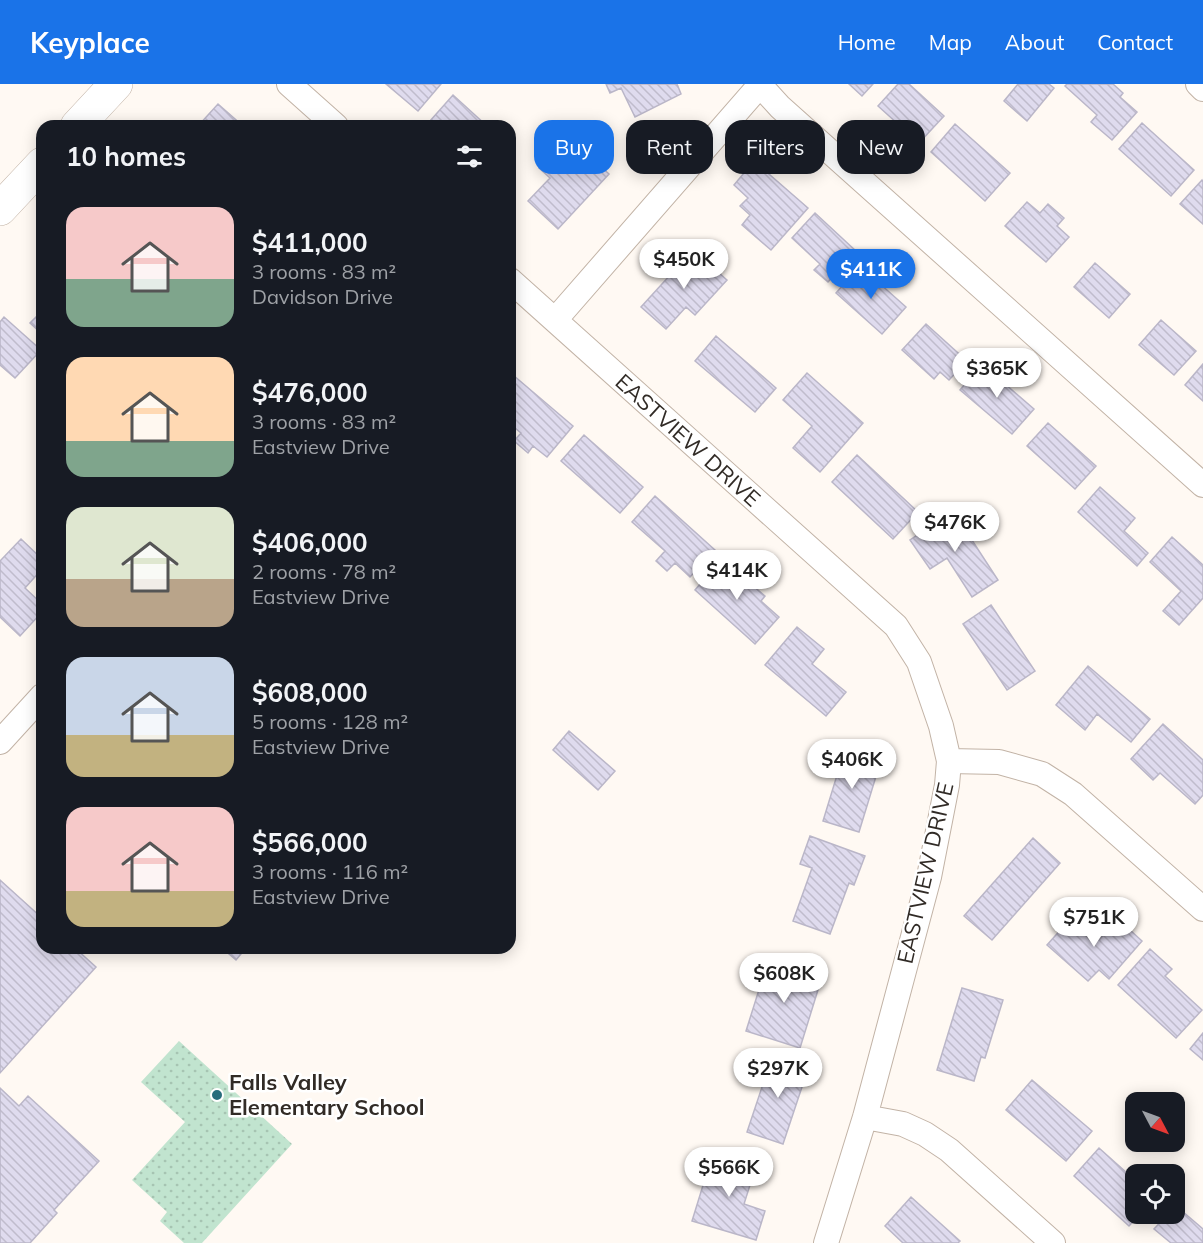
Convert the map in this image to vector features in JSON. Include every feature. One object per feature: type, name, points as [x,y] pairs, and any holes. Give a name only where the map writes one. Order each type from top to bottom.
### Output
[{"type":"main road","points":[[83,120],[116,84]]},
{"type":"main road","points":[[0,209],[36,170]]},
{"type":"street","points":[[289,84],[329,120]]},
{"type":"street","points":[[555,320],[759,84],[780,107],[1203,485]]},
{"type":"street","points":[[1198,84],[1203,89]]},
{"type":"street","name":"EASTVIEW DRIVE","points":[[516,285],[896,626],[919,662],[941,726],[949,761],[929,877],[865,1117],[826,1243]]},
{"type":"street","points":[[0,742],[36,703]]},
{"type":"street","points":[[949,761],[999,762],[1042,774],[1073,794],[1203,909]]},
{"type":"street","points":[[865,1117],[903,1124],[933,1139],[949,1150],[1053,1243]]},
{"type":"green space","points":[[179,1041],[292,1144],[202,1243],[184,1243],[160,1221],[167,1212],[132,1180],[185,1122],[141,1082]]},
{"type":"building","points":[[386,84],[441,84],[418,111]]},
{"type":"building","points":[[606,84],[677,84],[681,94],[635,117],[621,88],[610,93]]},
{"type":"building","points":[[849,84],[873,84],[862,96]]},
{"type":"building","points":[[898,84],[909,84],[944,116],[925,137],[925,120],[894,120],[878,106]]},
{"type":"building","points":[[1018,84],[1049,84],[1054,88],[1027,121],[1004,101]]},
{"type":"building","points":[[1067,84],[1113,84],[1123,93],[1120,97],[1137,112],[1112,140],[1091,122],[1097,115],[1065,86]]},
{"type":"building","points":[[453,95],[480,120],[431,120]]},
{"type":"building","points":[[218,104],[236,120],[203,120]]},
{"type":"building","points":[[1142,123],[1194,170],[1171,196],[1119,149]]},
{"type":"building","points":[[955,124],[1010,173],[985,201],[931,152]]},
{"type":"building","points":[[546,174],[609,174],[558,229],[528,201],[550,178]]},
{"type":"building","points":[[743,174],[769,174],[808,208],[771,250],[742,225],[750,215],[740,206],[748,198],[734,185]]},
{"type":"building","points":[[1202,180],[1203,182],[1203,224],[1180,204]]},
{"type":"building","points":[[1027,202],[1040,213],[1048,204],[1064,218],[1057,226],[1069,237],[1046,262],[1005,226]]},
{"type":"building","points":[[815,213],[856,251],[828,282],[814,270],[820,264],[792,238]]},
{"type":"building","points":[[693,250],[727,280],[695,315],[686,307],[666,329],[641,307]]},
{"type":"building","points":[[1095,263],[1130,294],[1109,318],[1074,287]]},
{"type":"building","points":[[860,266],[906,307],[882,334],[836,293]]},
{"type":"building","points":[[4,317],[36,346],[36,355],[15,378],[0,365],[0,322]]},
{"type":"building","points":[[36,317],[36,328],[30,323]]},
{"type":"building","points":[[1161,320],[1196,351],[1174,375],[1139,345]]},
{"type":"building","points":[[926,324],[967,361],[949,380],[940,372],[934,379],[902,350]]},
{"type":"building","points":[[716,336],[776,388],[755,412],[695,361]]},
{"type":"building","points":[[982,364],[1034,409],[1012,434],[960,390]]},
{"type":"building","points":[[1203,364],[1203,401],[1185,385]]},
{"type":"building","points":[[807,373],[863,423],[820,472],[793,448],[812,426],[783,400]]},
{"type":"building","points":[[516,378],[573,426],[547,457],[533,446],[528,453],[516,443],[516,439],[521,433],[516,429]]},
{"type":"building","points":[[1048,423],[1096,466],[1075,489],[1027,446]]},
{"type":"building","points":[[584,435],[643,487],[620,513],[561,461]]},
{"type":"building","points":[[857,455],[918,512],[893,539],[832,482]]},
{"type":"building","points":[[1100,487],[1135,518],[1124,531],[1148,553],[1137,566],[1078,512]]},
{"type":"building","points":[[655,496],[715,550],[690,577],[675,563],[667,571],[656,561],[665,551],[632,522]]},
{"type":"building","points":[[953,511],[998,580],[972,597],[947,558],[930,569],[910,540]]},
{"type":"building","points":[[1172,537],[1203,565],[1203,598],[1179,625],[1163,611],[1181,591],[1150,562]]},
{"type":"building","points":[[21,539],[36,553],[36,576],[25,588],[36,598],[36,619],[20,636],[0,617],[0,561]]},
{"type":"building","points":[[722,559],[765,596],[761,601],[779,617],[755,644],[695,590]]},
{"type":"building","points":[[991,605],[1035,671],[1007,690],[963,624]]},
{"type":"building","points":[[797,627],[824,649],[812,664],[846,692],[826,716],[765,665]]},
{"type":"building","points":[[1088,666],[1150,719],[1131,742],[1097,714],[1085,730],[1056,705]]},
{"type":"building","points":[[1163,724],[1203,760],[1203,795],[1195,804],[1160,773],[1153,780],[1131,759]]},
{"type":"building","points":[[569,731],[615,771],[598,790],[553,750]]},
{"type":"building","points":[[845,749],[881,760],[859,832],[823,821]]},
{"type":"building","points":[[810,836],[865,856],[854,885],[849,883],[830,934],[793,921],[812,868],[800,864]]},
{"type":"building","points":[[1033,838],[1060,863],[992,940],[964,916]]},
{"type":"building","points":[[0,880],[36,913],[36,954],[82,954],[96,967],[0,1073]]},
{"type":"building","points":[[1072,917],[1099,940],[1118,919],[1142,941],[1109,979],[1099,970],[1088,981],[1047,945]]},
{"type":"building","points":[[1150,949],[1172,969],[1165,976],[1202,1010],[1176,1038],[1118,985]]},
{"type":"building","points":[[229,954],[241,954],[236,960]]},
{"type":"building","points":[[768,961],[822,977],[800,1048],[746,1031]]},
{"type":"building","points":[[962,988],[1003,1000],[985,1058],[981,1057],[974,1081],[937,1070]]},
{"type":"building","points":[[1203,1033],[1203,1060],[1190,1049]]},
{"type":"building","points":[[773,1054],[809,1066],[783,1144],[747,1132]]},
{"type":"building","points":[[1032,1080],[1092,1131],[1066,1161],[1006,1110]]},
{"type":"building","points":[[0,1088],[19,1106],[28,1096],[99,1161],[54,1210],[57,1213],[30,1243],[0,1243]]},
{"type":"building","points":[[1099,1148],[1125,1171],[1125,1222],[1074,1176]]},
{"type":"building","points":[[713,1153],[756,1166],[744,1204],[765,1211],[756,1240],[692,1221]]},
{"type":"building","points":[[911,1197],[960,1241],[958,1243],[903,1243],[885,1226]]},
{"type":"building","points":[[1185,1214],[1203,1229],[1203,1243],[1171,1243],[1154,1229],[1159,1224],[1185,1224]]},
{"type":"place","name":"Falls Valley Elementary School","points":[[217,1095]]}]
